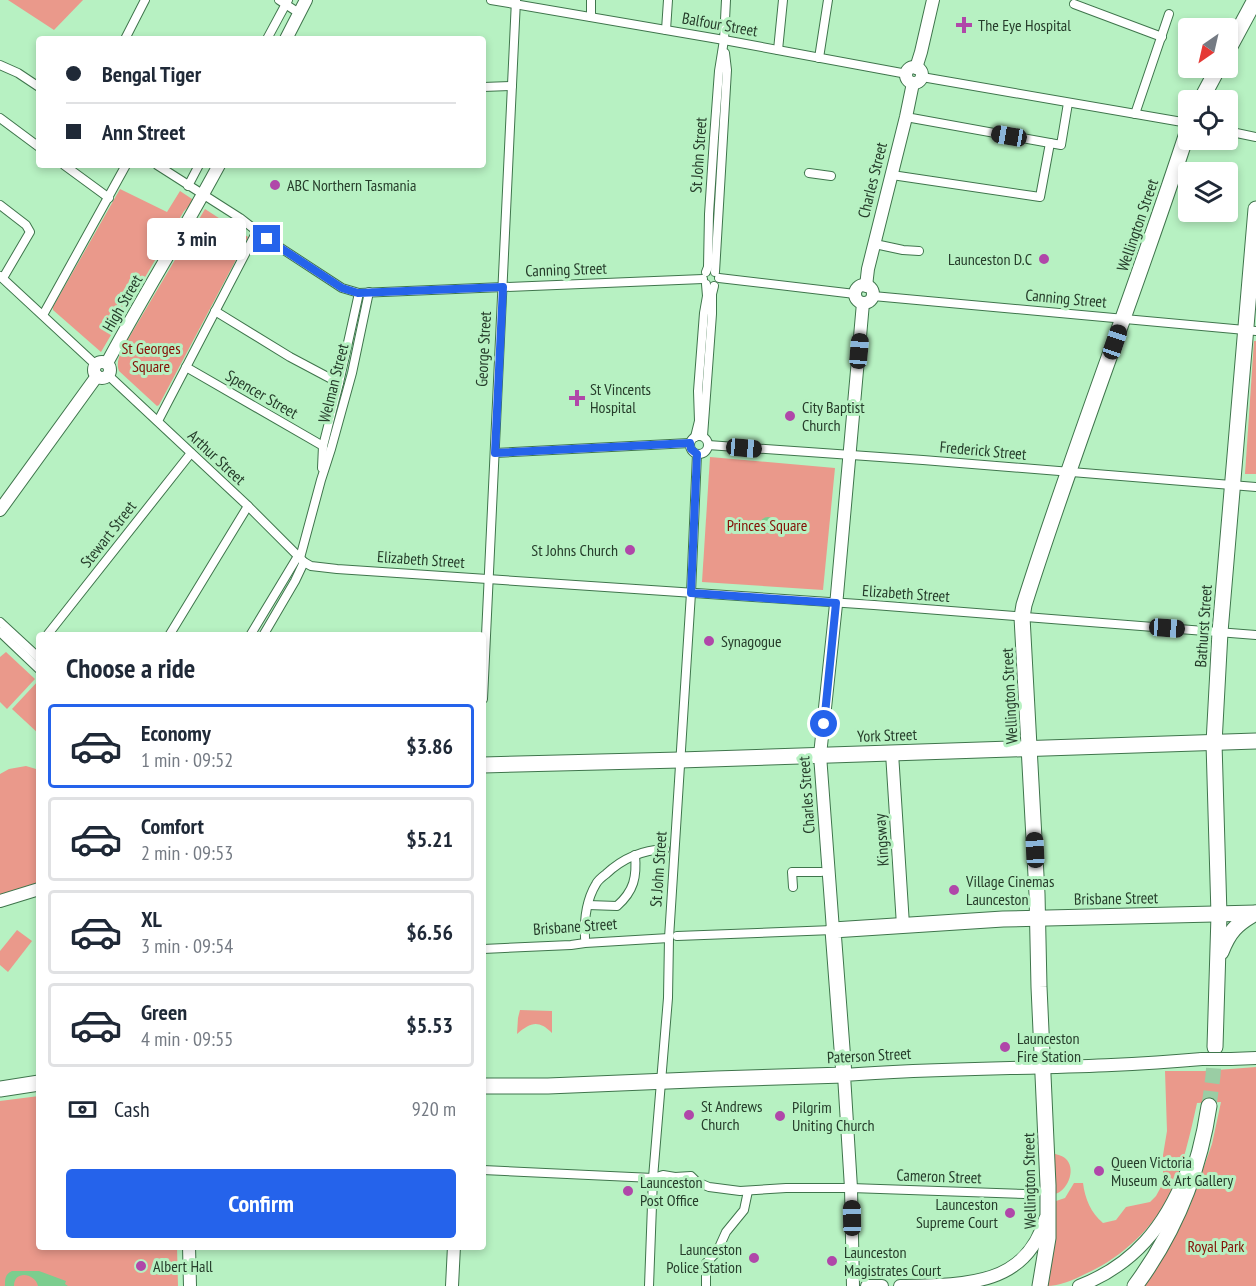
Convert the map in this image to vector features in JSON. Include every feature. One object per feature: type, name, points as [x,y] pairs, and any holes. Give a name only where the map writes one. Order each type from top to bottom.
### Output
[{"type":"highway","points":[[1238,32],[1255,0]]},
{"type":"highway","name":"Wellington Street","points":[[1040,1286],[1046,1254],[1048,1203],[1037,894],[1022,617],[1027,594],[1068,472],[1181,150]]},
{"type":"highway","name":"Bathurst Street","points":[[1215,1047],[1219,915],[1214,743],[1220,632],[1250,331],[1256,209]]},
{"type":"highway","name":"York Street","points":[[486,765],[1256,741]]},
{"type":"highway","points":[[1217,963],[1231,932],[1256,913]]},
{"type":"highway","name":"Brisbane Street","points":[[833,930],[1037,918],[1256,913]]},
{"type":"highway","name":"Charles Street","points":[[833,930],[844,1075]]},
{"type":"highway","name":"Paterson Street","points":[[486,1086],[548,1086],[844,1075]]},
{"type":"highway","points":[[0,1089],[36,1083]]},
{"type":"highway","points":[[1135,1286],[1164,1241],[1185,1198],[1202,1145],[1209,1106]]},
{"type":"street","points":[[127,36],[145,0]]},
{"type":"street","points":[[288,36],[306,0]]},
{"type":"street","name":"Balfour Street","points":[[491,0],[515,2],[1178,121]]},
{"type":"street","points":[[591,0],[591,17]]},
{"type":"street","points":[[666,30],[668,0]]},
{"type":"street","name":"St John Street","points":[[696,439],[712,294],[708,267],[712,248],[718,142],[728,70],[724,40],[726,0]]},
{"type":"street","points":[[778,50],[783,0]]},
{"type":"street","points":[[819,58],[828,0]]},
{"type":"street","name":"Charles Street","points":[[833,930],[820,755],[864,295],[933,0]]},
{"type":"street","points":[[268,36],[284,1],[299,13]]},
{"type":"street","name":"George Street","points":[[486,639],[515,2]]},
{"type":"street","points":[[1074,4],[1162,37]]},
{"type":"street","points":[[1135,114],[1169,14]]},
{"type":"street","points":[[0,65],[36,85]]},
{"type":"street","points":[[486,87],[512,86]]},
{"type":"street","points":[[906,117],[1061,145],[1068,103]]},
{"type":"street","points":[[0,118],[36,145]]},
{"type":"street","points":[[1238,133],[1256,137]]},
{"type":"street","points":[[892,175],[1040,197],[1050,143]]},
{"type":"street","points":[[68,168],[109,198]]},
{"type":"street","points":[[43,315],[124,168]]},
{"type":"street","points":[[161,168],[342,288],[358,293]]},
{"type":"street","points":[[188,186],[198,168]]},
{"type":"street","name":"High Street","points":[[0,510],[102,370],[217,168]]},
{"type":"street","points":[[809,173],[831,176]]},
{"type":"street","points":[[0,205],[26,225],[30,232],[1,277]]},
{"type":"street","points":[[158,421],[257,231]]},
{"type":"street","points":[[875,244],[919,251]]},
{"type":"street","name":"Arthur Street","points":[[1,277],[158,421],[301,558]]},
{"type":"street","name":"Canning Street","points":[[358,293],[711,279],[1250,331]]},
{"type":"street","name":"Welman Street","points":[[265,632],[289,591],[301,558],[352,373],[369,292]]},
{"type":"street","name":"Welman Street","points":[[321,480],[323,447],[358,293]]},
{"type":"street","points":[[215,311],[290,357],[339,383]]},
{"type":"street","name":"Spencer Street","points":[[186,367],[323,447]]},
{"type":"street","points":[[495,453],[696,439],[707,440],[706,451],[697,454],[691,449],[696,439]]},
{"type":"street","name":"Frederick Street","points":[[708,445],[1256,487]]},
{"type":"street","name":"Stewart Street","points":[[50,632],[191,453]]},
{"type":"street","name":"St John Street","points":[[649,1286],[653,1178],[673,937],[697,454]]},
{"type":"street","points":[[171,632],[248,506]]},
{"type":"street","name":"Welman Street","points":[[252,632],[301,558]]},
{"type":"street","name":"Elizabeth Street","points":[[301,558],[311,566],[337,569],[836,603],[1256,635]]},
{"type":"street","points":[[0,622],[35,654]]},
{"type":"street","points":[[0,632],[35,654]]},
{"type":"street","name":"Kingsway","points":[[892,753],[903,925]]},
{"type":"street","points":[[585,938],[588,905],[598,881],[618,863],[649,850],[665,849]]},
{"type":"street","points":[[588,905],[617,906],[621,903],[633,888],[635,855]]},
{"type":"street","points":[[793,887],[792,872],[821,872]]},
{"type":"street","points":[[0,901],[36,891]]},
{"type":"street","name":"Brisbane Street","points":[[486,949],[833,930]]},
{"type":"street","name":"Paterson Street","points":[[844,1075],[1256,1058]]},
{"type":"street","name":"Charles Street","points":[[844,1075],[851,1188],[853,1286]]},
{"type":"street","points":[[1079,1286],[1104,1276],[1132,1256],[1152,1235],[1169,1210],[1183,1182],[1209,1106]]},
{"type":"street","points":[[486,1170],[653,1178]]},
{"type":"street","name":"Cameron Street","points":[[653,1178],[663,1175],[691,1176],[697,1182],[709,1187],[748,1191],[786,1188],[851,1188],[1025,1194]]},
{"type":"street","points":[[706,1286],[706,1263],[717,1252],[726,1232],[744,1210],[748,1191]]},
{"type":"street","points":[[900,1286],[969,1286],[993,1282],[1008,1276],[1032,1253],[1041,1233],[1048,1203]]},
{"type":"street","points":[[189,1250],[190,1286]]},
{"type":"street","points":[[452,1286],[454,1250]]},
{"type":"street","points":[[867,1286],[882,1286]]},
{"type":"green space","points":[[8,0],[83,0],[54,30]]},
{"type":"green space","name":"St Georges Square","points":[[120,189],[167,212],[180,191],[193,202],[184,211],[101,352],[53,310],[53,307]]},
{"type":"green space","name":"St Georges Square","points":[[205,209],[248,237],[157,406],[119,371],[118,359]]},
{"type":"green space","points":[[1254,341],[1256,341],[1256,474],[1245,474]]},
{"type":"green space","name":"Princes Square","points":[[710,457],[835,468],[823,590],[702,582]]},
{"type":"green space","points":[[6,652],[35,679],[7,709],[0,702],[0,657]]},
{"type":"green space","points":[[36,683],[36,731],[12,709]]},
{"type":"green space","points":[[26,766],[36,769],[36,885],[0,896],[0,774],[9,769]]},
{"type":"green space","points":[[17,930],[32,941],[8,972],[0,965],[0,951]]},
{"type":"green space","points":[[520,1010],[552,1011],[552,1033],[534,1024],[517,1034]]},
{"type":"green space","name":"Royal Park","points":[[1256,1067],[1256,1286],[1143,1286],[1168,1249],[1190,1206],[1212,1144],[1221,1102],[1197,1103],[1186,1151],[1174,1185],[1162,1208],[1144,1231],[1110,1261],[1066,1282],[1046,1286],[1055,1226],[1056,1201],[1065,1198],[1074,1183],[1083,1183],[1089,1205],[1103,1223],[1116,1220],[1126,1207],[1150,1202],[1156,1196],[1162,1185],[1167,1131],[1165,1071]]},
{"type":"green space","points":[[36,1096],[36,1250],[177,1250],[178,1286],[0,1286],[0,1101]]},
{"type":"green space","points":[[1053,1153],[1066,1159],[1071,1170],[1066,1185],[1055,1194]]},
{"type":"shaded area","points":[[765,517],[771,517],[776,525],[774,531],[765,533],[760,528],[760,522]]},
{"type":"shaded area","points":[[12,1271],[39,1271],[66,1281],[65,1284],[68,1286],[38,1286],[33,1278],[25,1275],[17,1277],[14,1286],[5,1286],[6,1277]]},
{"type":"tunnel","points":[[1209,1106],[1215,1047]]},
{"type":"place","name":"The Eye Hospital","points":[[964,25]]},
{"type":"place","name":"ABC Northern Tasmania","points":[[275,185]]},
{"type":"place","name":"Launceston D.C","points":[[1044,259]]},
{"type":"place","name":"St Vincents Hospital","points":[[577,398]]},
{"type":"place","name":"City Baptist Church","points":[[790,416]]},
{"type":"place","name":"St Johns Church","points":[[630,550]]},
{"type":"place","name":"Synagogue","points":[[709,641]]},
{"type":"place","name":"Village Cinemas Launceston","points":[[954,890]]},
{"type":"place","name":"Launceston Fire Station","points":[[1005,1047]]},
{"type":"place","name":"St Andrews Church","points":[[689,1115]]},
{"type":"place","name":"Pilgrim Uniting Church","points":[[780,1116]]},
{"type":"place","name":"Queen Victoria Museum & Art Gallery","points":[[1099,1171]]},
{"type":"place","name":"Launceston Post Office","points":[[628,1191]]},
{"type":"place","name":"Launceston Supreme Court","points":[[1010,1213]]},
{"type":"place","name":"Launceston Police Station","points":[[754,1258]]},
{"type":"place","name":"Launceston Magistrates Court","points":[[832,1261]]},
{"type":"place","name":"Albert Hall","points":[[141,1266]]},
{"type":"route","points":[[267,239],[342,288],[352,292],[503,287],[495,453],[690,443],[691,449],[697,454],[691,593],[836,603],[824,724]]}]
